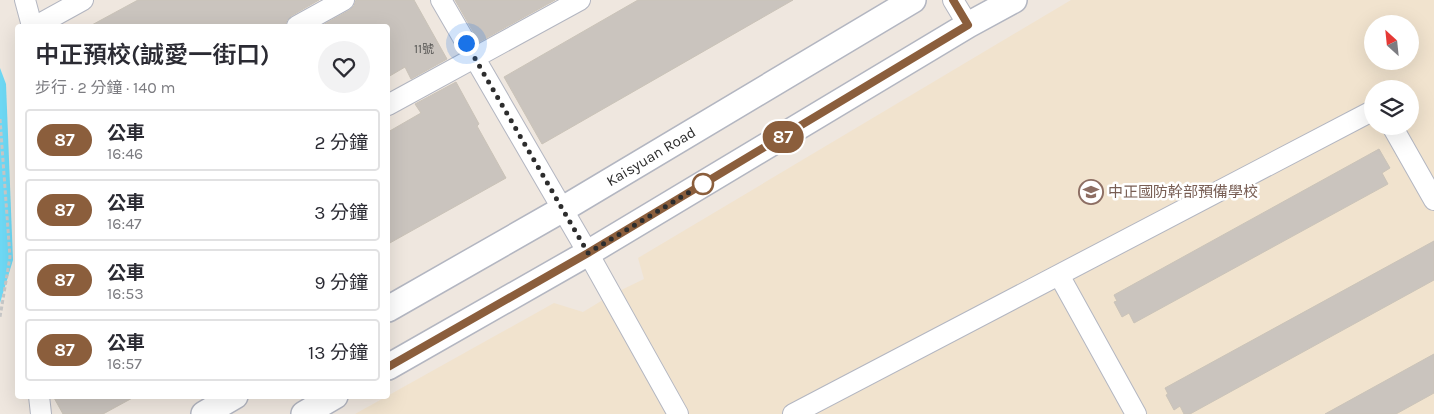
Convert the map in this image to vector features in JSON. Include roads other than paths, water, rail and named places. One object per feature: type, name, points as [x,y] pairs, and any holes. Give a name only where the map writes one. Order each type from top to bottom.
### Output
[{"type":"street","points":[[25,0],[31,24]]},
{"type":"street","points":[[40,24],[83,0]]},
{"type":"street","points":[[301,24],[344,0]]},
{"type":"street","points":[[442,0],[563,208],[678,414]]},
{"type":"street","points":[[390,104],[580,0]]},
{"type":"street","name":"Kaisyuan Road","points":[[390,308],[563,208],[913,0]]},
{"type":"street","points":[[952,0],[968,25]]},
{"type":"street","points":[[390,366],[588,253],[968,25],[1014,0]]},
{"type":"street","points":[[793,414],[1364,115]]},
{"type":"street","points":[[1397,135],[1434,200]]},
{"type":"street","points":[[1059,275],[1136,414]]},
{"type":"street","points":[[39,399],[41,414]]},
{"type":"street","points":[[204,414],[230,399]]},
{"type":"street","points":[[304,414],[330,399]]},
{"type":"water","points":[[0,68],[6,84],[13,260],[0,303]]},
{"type":"place","name":"中正國防幹部預備學校","points":[[1091,192]]}]
